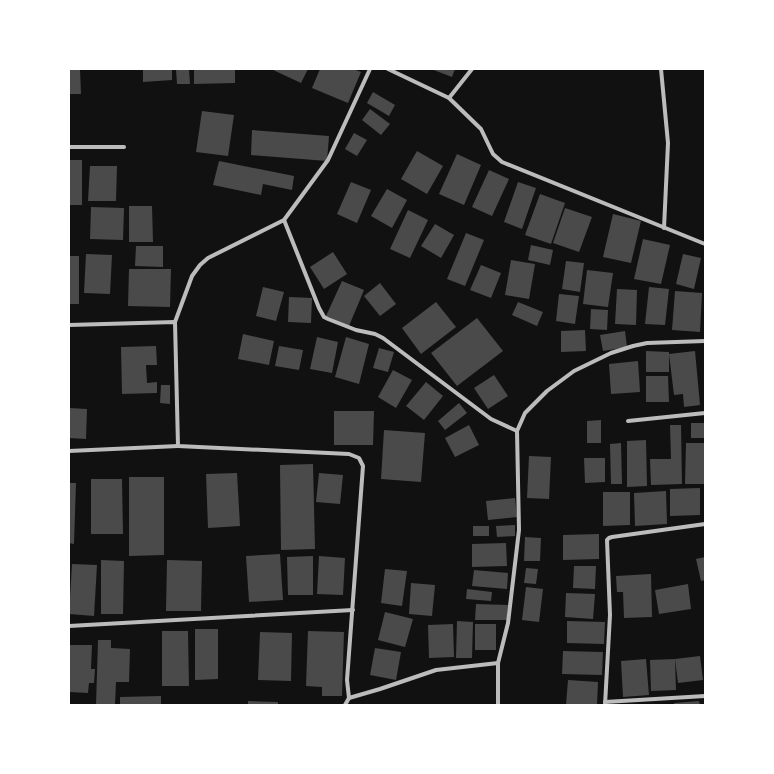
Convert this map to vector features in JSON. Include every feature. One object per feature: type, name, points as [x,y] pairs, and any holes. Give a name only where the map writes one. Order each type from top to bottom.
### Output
[{"type":"street","points":[[178,446],[176,322],[192,276],[200,265],[208,258],[284,220],[328,160],[370,69]]},
{"type":"street","points":[[388,69],[449,98],[481,129],[493,154],[502,162],[705,244]]},
{"type":"street","points":[[449,98],[472,69]]},
{"type":"street","points":[[661,69],[668,143],[664,228]]},
{"type":"street","points":[[69,147],[124,147]]},
{"type":"street","points":[[284,220],[319,308],[326,318],[356,330],[376,334],[491,418],[517,431]]},
{"type":"street","points":[[69,325],[176,322]]},
{"type":"street","points":[[498,705],[498,663],[508,623],[519,530],[517,431],[525,413],[547,391],[574,371],[611,353],[647,343],[705,341]]},
{"type":"street","points":[[628,420],[705,413]]},
{"type":"street","points":[[69,451],[178,446],[349,454],[359,458],[363,466],[348,698],[345,705]]},
{"type":"street","points":[[705,524],[612,537],[606,540],[610,615],[605,704],[705,696]]},
{"type":"street","points":[[69,626],[353,610]]},
{"type":"street","points":[[348,698],[436,670],[498,663]]},
{"type":"building","points":[[69,69],[80,69],[81,94],[69,94]]},
{"type":"building","points":[[143,69],[172,69],[172,80],[143,82]]},
{"type":"building","points":[[176,69],[189,69],[190,84],[177,84]]},
{"type":"building","points":[[194,69],[235,69],[235,83],[194,84]]},
{"type":"building","points":[[271,69],[308,69],[301,83]]},
{"type":"building","points":[[320,69],[353,69],[361,72],[348,103],[312,88]]},
{"type":"building","points":[[431,69],[455,69],[452,77]]},
{"type":"building","points":[[373,92],[395,105],[389,116],[367,103]]},
{"type":"building","points":[[370,109],[390,124],[381,135],[362,120]]},
{"type":"building","points":[[202,111],[234,115],[228,156],[196,152]]},
{"type":"building","points":[[252,130],[329,136],[327,161],[251,155]]},
{"type":"building","points":[[354,133],[367,140],[357,156],[345,149]]},
{"type":"building","points":[[417,151],[443,166],[427,194],[401,179]]},
{"type":"building","points":[[457,154],[481,165],[464,205],[439,194]]},
{"type":"building","points":[[69,160],[82,160],[82,205],[69,205]]},
{"type":"building","points":[[219,161],[294,176],[292,190],[263,184],[261,195],[213,185]]},
{"type":"building","points":[[90,166],[117,166],[116,201],[88,201]]},
{"type":"building","points":[[489,170],[509,179],[492,216],[472,207]]},
{"type":"building","points":[[351,182],[371,190],[357,223],[337,214]]},
{"type":"building","points":[[518,182],[536,188],[522,229],[504,222]]},
{"type":"building","points":[[387,189],[407,200],[392,228],[371,216]]},
{"type":"building","points":[[540,194],[565,203],[551,244],[525,235]]},
{"type":"building","points":[[129,206],[152,206],[153,242],[129,242]]},
{"type":"building","points":[[91,207],[124,208],[123,240],[90,239]]},
{"type":"building","points":[[565,208],[592,217],[579,252],[553,243]]},
{"type":"building","points":[[408,210],[428,220],[410,258],[390,249]]},
{"type":"building","points":[[613,214],[641,221],[631,263],[603,257]]},
{"type":"building","points":[[435,224],[454,235],[441,258],[421,246]]},
{"type":"building","points":[[466,233],[484,240],[465,286],[447,279]]},
{"type":"building","points":[[643,239],[670,245],[661,284],[634,279]]},
{"type":"building","points":[[531,245],[553,250],[550,265],[528,260]]},
{"type":"building","points":[[136,246],[163,246],[163,267],[135,266]]},
{"type":"building","points":[[333,252],[347,274],[324,289],[310,267]]},
{"type":"building","points":[[86,254],[112,255],[110,294],[84,293]]},
{"type":"building","points":[[683,254],[701,258],[694,289],[676,284]]},
{"type":"building","points":[[69,256],[79,256],[79,304],[69,304]]},
{"type":"building","points":[[511,260],[535,264],[529,299],[505,295]]},
{"type":"building","points":[[566,261],[584,263],[580,292],[562,289]]},
{"type":"building","points":[[481,265],[501,273],[491,298],[470,290]]},
{"type":"building","points":[[129,269],[171,269],[170,307],[128,306]]},
{"type":"building","points":[[587,270],[613,273],[608,307],[583,304]]},
{"type":"building","points":[[342,281],[364,290],[349,326],[326,316]]},
{"type":"building","points":[[380,283],[396,304],[380,316],[364,296]]},
{"type":"building","points":[[263,287],[284,292],[276,321],[256,316]]},
{"type":"building","points":[[649,287],[669,289],[665,325],[645,324]]},
{"type":"building","points":[[617,289],[637,290],[636,325],[615,324]]},
{"type":"building","points":[[675,291],[702,293],[700,332],[672,330]]},
{"type":"building","points":[[559,294],[579,296],[575,324],[556,321]]},
{"type":"building","points":[[289,297],[312,298],[311,323],[288,322]]},
{"type":"building","points":[[436,302],[456,327],[421,354],[402,328]]},
{"type":"building","points":[[518,302],[543,312],[537,326],[512,315]]},
{"type":"building","points":[[591,309],[608,310],[607,330],[590,329]]},
{"type":"building","points":[[477,318],[503,351],[457,386],[431,353]]},
{"type":"building","points":[[585,330],[586,351],[561,352],[561,331]]},
{"type":"building","points":[[625,331],[627,347],[603,351],[600,335]]},
{"type":"building","points":[[243,334],[274,341],[269,365],[238,359]]},
{"type":"building","points":[[317,337],[338,342],[332,373],[310,369]]},
{"type":"building","points":[[346,337],[369,344],[359,384],[335,377]]},
{"type":"building","points":[[156,346],[157,365],[146,365],[147,383],[157,382],[157,393],[122,394],[121,347]]},
{"type":"building","points":[[279,346],[303,350],[299,370],[275,366]]},
{"type":"building","points":[[379,348],[394,352],[388,372],[373,368]]},
{"type":"building","points":[[646,351],[669,352],[669,372],[646,372]]},
{"type":"building","points":[[695,351],[700,405],[684,407],[683,394],[674,395],[669,354]]},
{"type":"building","points":[[638,361],[640,392],[611,394],[609,364]]},
{"type":"building","points":[[393,370],[412,380],[396,408],[378,397]]},
{"type":"building","points":[[494,375],[508,396],[488,409],[474,388]]},
{"type":"building","points":[[646,376],[668,376],[669,402],[646,402]]},
{"type":"building","points":[[426,382],[443,396],[424,420],[406,406]]},
{"type":"building","points":[[161,385],[170,385],[170,404],[160,403]]},
{"type":"building","points":[[459,403],[467,413],[445,430],[438,421]]},
{"type":"building","points":[[69,408],[87,409],[86,439],[69,438]]},
{"type":"building","points":[[334,411],[374,411],[373,445],[334,445]]},
{"type":"building","points":[[601,420],[601,443],[587,443],[587,421]]},
{"type":"building","points":[[691,423],[705,423],[705,438],[691,438]]},
{"type":"building","points":[[469,425],[479,445],[455,457],[445,438]]},
{"type":"building","points":[[670,425],[681,425],[682,484],[651,485],[650,459],[671,459]]},
{"type":"building","points":[[384,430],[425,433],[421,482],[381,479]]},
{"type":"building","points":[[646,440],[647,486],[627,487],[627,441]]},
{"type":"building","points":[[621,443],[622,484],[611,484],[610,444]]},
{"type":"building","points":[[686,443],[705,443],[705,484],[685,484]]},
{"type":"building","points":[[529,456],[551,457],[549,499],[527,498]]},
{"type":"building","points":[[584,458],[605,458],[605,482],[585,483]]},
{"type":"building","points":[[313,464],[315,549],[281,550],[280,465]]},
{"type":"building","points":[[237,473],[240,526],[208,528],[206,474]]},
{"type":"building","points":[[319,473],[343,475],[340,504],[316,502]]},
{"type":"building","points":[[129,477],[164,477],[164,555],[129,556]]},
{"type":"building","points":[[91,479],[122,479],[123,534],[91,534]]},
{"type":"building","points":[[69,483],[76,483],[74,544],[69,543]]},
{"type":"building","points":[[700,488],[700,515],[670,516],[670,489]]},
{"type":"building","points":[[666,491],[667,524],[635,526],[634,493]]},
{"type":"building","points":[[603,492],[630,492],[630,525],[603,526]]},
{"type":"building","points":[[515,498],[517,517],[488,520],[486,501]]},
{"type":"building","points":[[515,525],[515,536],[497,537],[496,526]]},
{"type":"building","points":[[473,526],[489,526],[489,536],[473,536]]},
{"type":"building","points":[[599,534],[599,559],[563,560],[563,535]]},
{"type":"building","points":[[525,537],[541,538],[540,561],[524,561]]},
{"type":"building","points":[[506,543],[507,566],[472,567],[472,544]]},
{"type":"building","points":[[280,554],[283,600],[249,602],[246,556]]},
{"type":"building","points":[[313,556],[313,595],[288,595],[287,557]]},
{"type":"building","points":[[319,556],[345,558],[343,595],[317,594]]},
{"type":"building","points":[[705,557],[705,580],[701,581],[696,559]]},
{"type":"building","points":[[101,560],[124,561],[123,614],[101,614]]},
{"type":"building","points":[[167,560],[202,561],[201,611],[166,611]]},
{"type":"building","points":[[72,564],[97,565],[94,616],[69,614]]},
{"type":"building","points":[[574,566],[596,566],[595,589],[573,588]]},
{"type":"building","points":[[526,568],[538,569],[536,584],[524,583]]},
{"type":"building","points":[[385,569],[407,571],[402,606],[381,603]]},
{"type":"building","points":[[474,570],[508,573],[507,589],[472,586]]},
{"type":"building","points":[[651,574],[652,617],[624,618],[623,592],[617,592],[616,576]]},
{"type":"building","points":[[411,583],[435,585],[432,616],[409,614]]},
{"type":"building","points":[[688,584],[691,609],[659,614],[655,590]]},
{"type":"building","points":[[526,587],[543,589],[539,622],[522,620]]},
{"type":"building","points":[[467,589],[492,592],[491,601],[466,599]]},
{"type":"building","points":[[566,593],[595,594],[593,619],[565,617]]},
{"type":"building","points":[[476,604],[508,605],[507,620],[475,620]]},
{"type":"building","points":[[385,612],[413,619],[405,647],[378,640]]},
{"type":"building","points":[[457,621],[473,622],[472,658],[456,658]]},
{"type":"building","points":[[567,621],[605,622],[604,644],[567,643]]},
{"type":"building","points":[[453,624],[454,657],[429,658],[428,625]]},
{"type":"building","points":[[475,624],[496,624],[496,650],[475,650]]},
{"type":"building","points":[[195,629],[218,629],[218,679],[195,680]]},
{"type":"building","points":[[162,631],[188,631],[189,686],[162,686]]},
{"type":"building","points":[[308,631],[344,632],[342,696],[322,696],[322,687],[306,686]]},
{"type":"building","points":[[260,632],[292,633],[291,681],[258,680]]},
{"type":"building","points":[[98,640],[111,640],[111,648],[130,649],[129,682],[116,682],[115,705],[96,705]]},
{"type":"building","points":[[69,645],[92,645],[91,669],[95,669],[94,683],[89,683],[88,693],[69,692]]},
{"type":"building","points":[[375,648],[401,652],[396,680],[370,675]]},
{"type":"building","points":[[563,651],[603,652],[602,675],[562,674]]},
{"type":"building","points":[[700,656],[703,680],[678,683],[675,659]]},
{"type":"building","points":[[646,659],[649,695],[623,697],[621,661]]},
{"type":"building","points":[[675,659],[676,690],[651,691],[650,660]]},
{"type":"building","points":[[568,680],[598,682],[597,705],[566,705]]},
{"type":"building","points":[[161,696],[161,705],[120,705],[120,697]]},
{"type":"building","points":[[248,701],[278,702],[278,705],[248,705]]},
{"type":"building","points":[[699,701],[700,705],[675,705],[674,703]]}]
